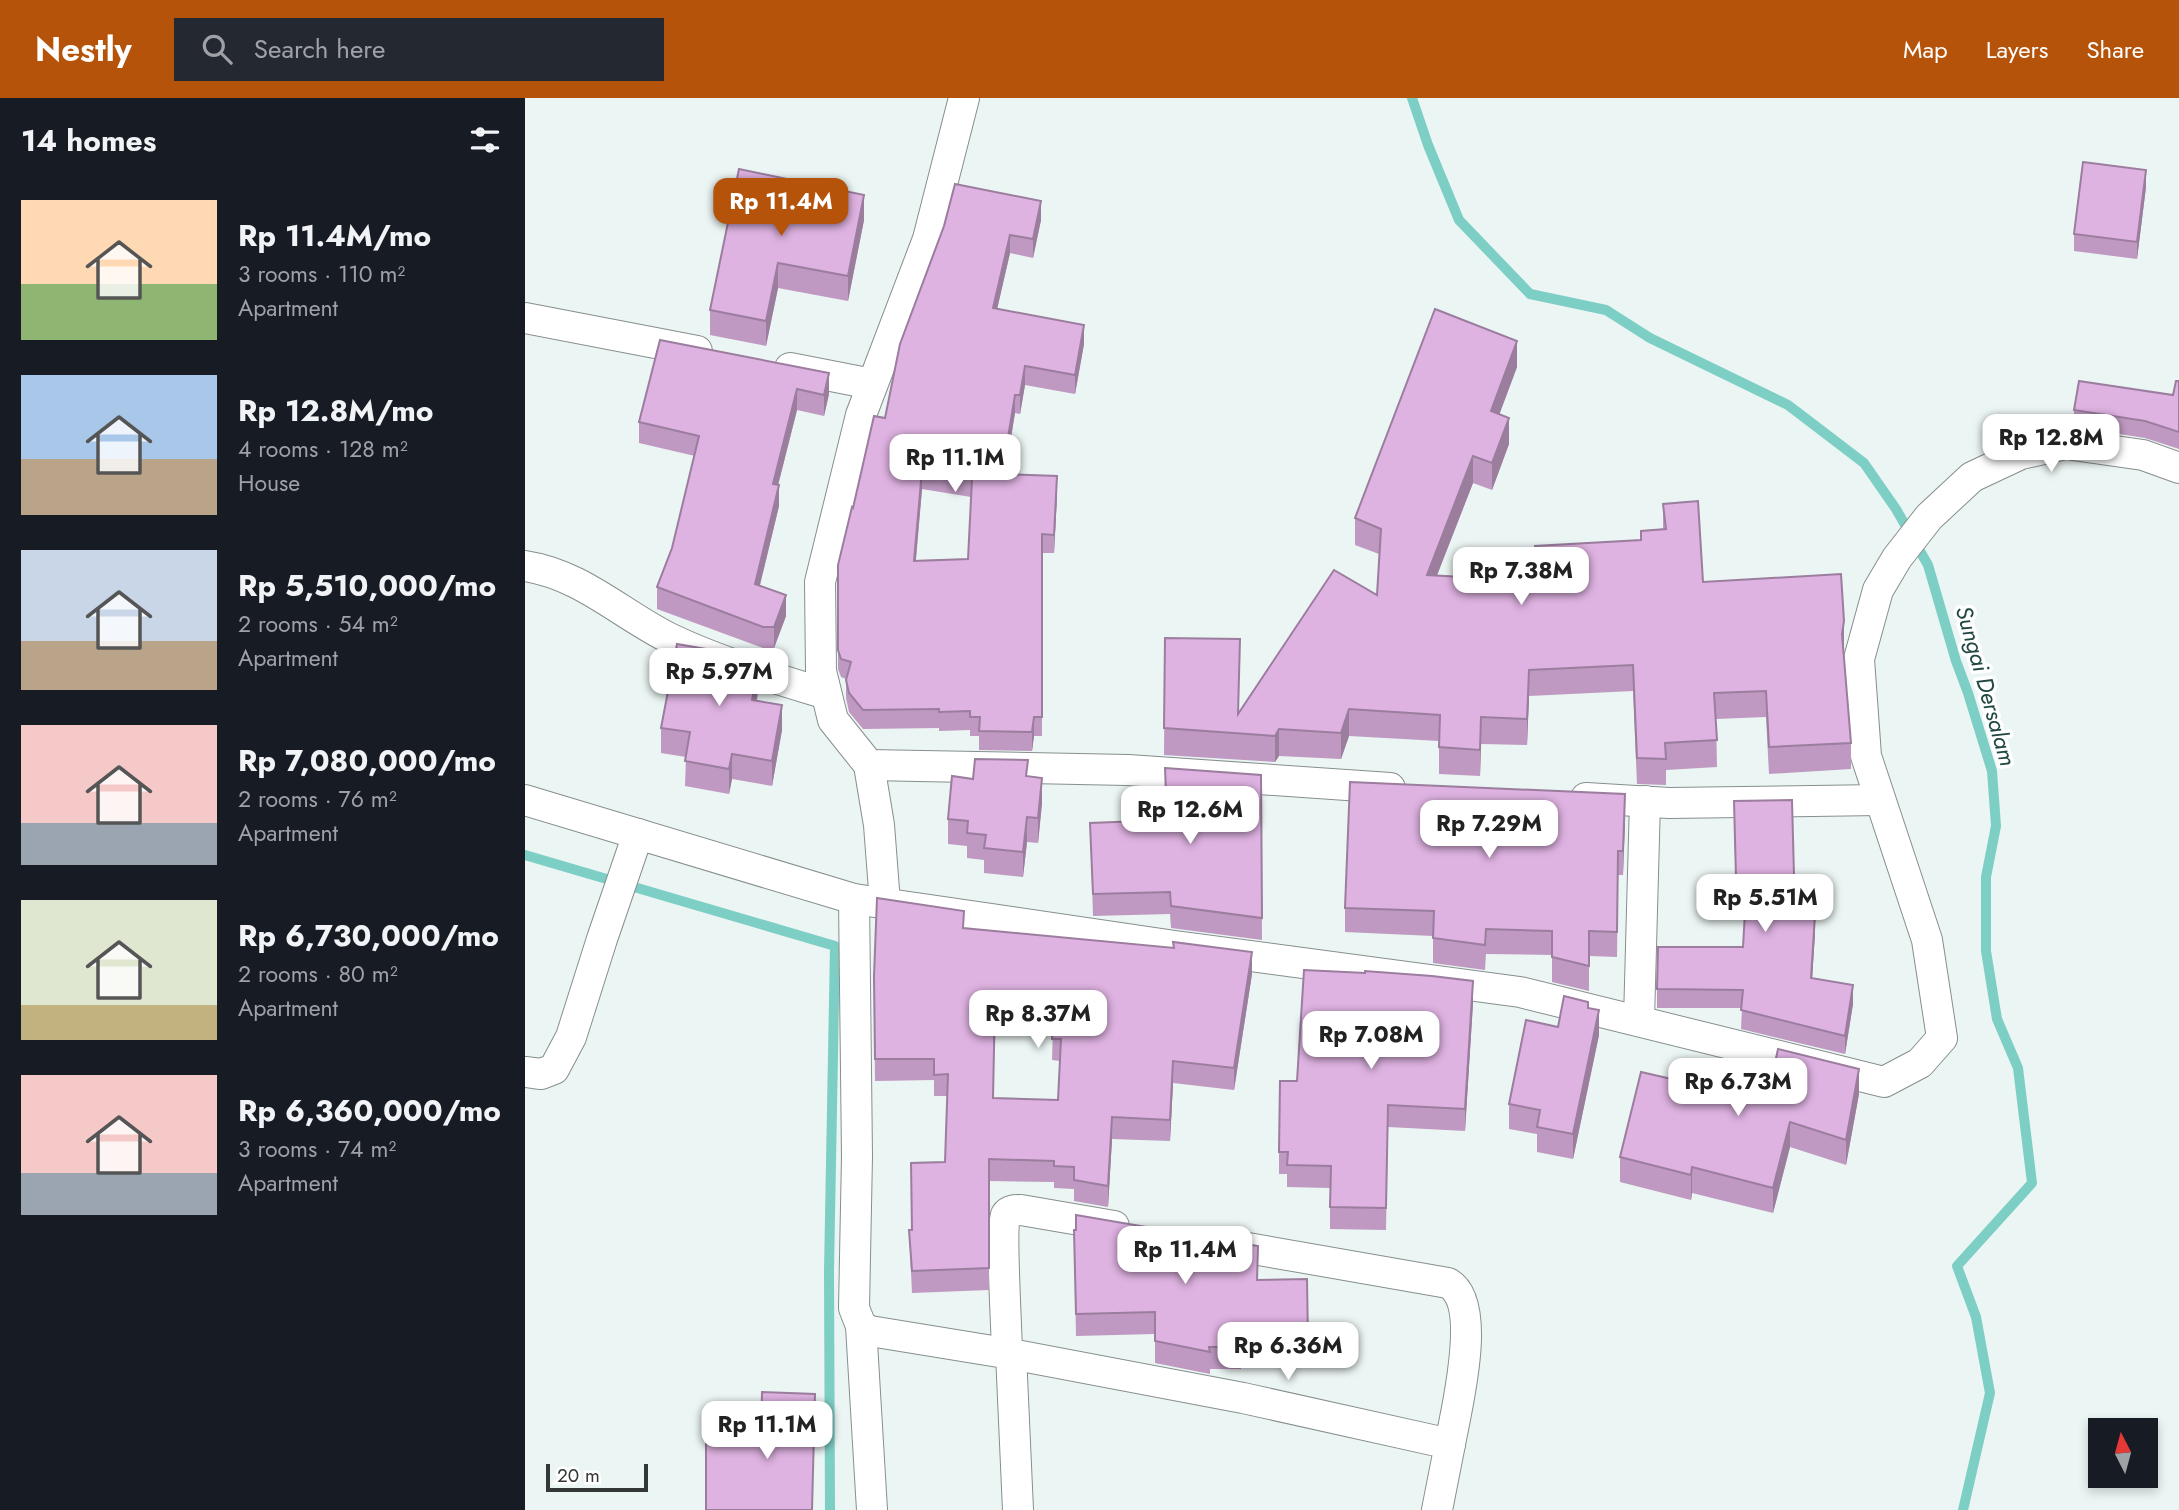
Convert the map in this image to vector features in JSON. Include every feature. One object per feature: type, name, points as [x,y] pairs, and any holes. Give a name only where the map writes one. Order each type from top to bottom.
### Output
[{"type":"street","points":[[885,903],[879,825],[869,765],[833,720],[821,671],[820,582],[861,415],[928,239],[964,98]]},
{"type":"street","points":[[525,318],[725,356]]},
{"type":"street","points":[[765,363],[872,384]]},
{"type":"street","points":[[525,800],[634,848],[854,899],[1175,946],[1520,992],[1884,1082],[1920,1063],[1942,1038],[1927,940],[1866,756],[1859,659],[1878,590],[1929,517],[1972,477],[2021,454],[2066,444],[2143,455],[2179,468]]},
{"type":"street","points":[[525,566],[560,575],[672,639],[756,672],[827,694]]},
{"type":"street","points":[[869,765],[1128,770],[1411,789]]},
{"type":"street","points":[[1562,797],[1669,803],[1880,800]]},
{"type":"street","points":[[1639,1020],[1646,801]]},
{"type":"street","points":[[525,1072],[541,1074],[554,1069],[566,1048],[634,848]]},
{"type":"street","points":[[854,899],[857,1157],[854,1308],[861,1326],[872,1510]]},
{"type":"street","points":[[1018,1510],[1005,1247],[1007,1213],[1021,1210],[1145,1231]]},
{"type":"street","points":[[1186,1238],[1454,1286],[1463,1305],[1466,1333],[1450,1444],[1437,1510]]},
{"type":"street","points":[[861,1326],[870,1331],[1243,1398],[1450,1444]]},
{"type":"building","points":[[2083,162],[2146,170],[2137,242],[2074,234]]},
{"type":"building","points":[[739,169],[864,195],[848,276],[778,263],[766,321],[710,310]]},
{"type":"building","points":[[955,184],[1041,201],[1033,239],[1010,235],[993,308],[1084,325],[1075,375],[1025,366],[1020,395],[1015,395],[1002,474],[1057,476],[1054,535],[1042,534],[1042,717],[1034,717],[1032,732],[979,731],[980,717],[970,717],[970,711],[863,710],[849,693],[846,680],[851,662],[841,659],[838,650],[838,565],[874,416],[885,418],[900,344],[944,226]],"holes":[[[922,470],[972,479],[968,559],[914,561]]]},
{"type":"building","points":[[1435,309],[1517,341],[1491,411],[1509,418],[1492,463],[1473,456],[1427,575],[1537,581],[1535,546],[1641,540],[1641,531],[1666,529],[1663,504],[1698,501],[1703,582],[1841,574],[1844,621],[1842,634],[1851,743],[1769,747],[1766,691],[1714,693],[1717,740],[1665,743],[1666,759],[1637,758],[1633,665],[1529,670],[1527,719],[1481,717],[1480,750],[1439,747],[1440,715],[1349,709],[1341,733],[1279,729],[1275,736],[1164,728],[1165,638],[1240,639],[1238,714],[1334,570],[1377,595],[1381,529],[1355,518]]},
{"type":"building","points":[[660,340],[829,373],[824,395],[797,389],[773,484],[779,485],[755,584],[786,595],[774,627],[763,627],[657,587],[672,548],[699,436],[639,422]]},
{"type":"building","points":[[2079,381],[2173,395],[2176,381],[2179,381],[2179,432],[2145,421],[2074,410]]},
{"type":"building","points":[[677,644],[712,650],[758,666],[752,700],[782,705],[772,761],[732,754],[729,769],[685,761],[690,732],[661,728]]},
{"type":"building","points":[[975,759],[1028,760],[1026,776],[1042,778],[1038,818],[1027,817],[1023,852],[984,848],[986,835],[967,833],[968,821],[948,819],[952,776],[973,779]]},
{"type":"building","points":[[1165,768],[1261,775],[1262,918],[1171,906],[1170,892],[1093,894],[1090,823],[1167,820]]},
{"type":"building","points":[[1350,782],[1625,794],[1623,851],[1618,851],[1617,932],[1589,931],[1589,966],[1552,957],[1552,931],[1486,929],[1485,945],[1433,938],[1434,911],[1345,908]]},
{"type":"building","points":[[1792,800],[1795,913],[1815,915],[1811,978],[1853,985],[1845,1036],[1741,1010],[1743,990],[1657,989],[1658,947],[1743,947],[1747,877],[1736,878],[1734,801]]},
{"type":"building","points":[[877,898],[964,911],[963,928],[1174,948],[1173,942],[1252,952],[1234,1068],[1173,1061],[1170,1120],[1112,1117],[1108,1186],[1074,1180],[1074,1167],[1054,1166],[1054,1161],[989,1159],[989,1268],[912,1271],[909,1230],[912,1230],[911,1163],[945,1162],[948,1074],[934,1075],[934,1059],[875,1059]],"holes":[[[995,1000],[1055,1005],[1052,1039],[1061,1039],[1058,1100],[993,1098]]]},
{"type":"building","points":[[1304,970],[1365,971],[1473,981],[1465,1109],[1388,1105],[1386,1208],[1330,1207],[1331,1166],[1287,1165],[1288,1152],[1279,1152],[1280,1081],[1297,1081]]},
{"type":"building","points":[[1564,996],[1588,1002],[1588,1008],[1599,1010],[1573,1134],[1537,1127],[1540,1110],[1509,1104],[1526,1020],[1558,1027]]},
{"type":"building","points":[[1778,1049],[1859,1069],[1846,1140],[1790,1122],[1773,1188],[1692,1167],[1691,1175],[1620,1157],[1641,1072],[1715,1089],[1719,1073],[1770,1086]]},
{"type":"building","points":[[1076,1215],[1258,1246],[1257,1280],[1307,1279],[1308,1340],[1241,1341],[1241,1347],[1209,1347],[1210,1352],[1155,1341],[1155,1312],[1076,1314]]},
{"type":"building","points":[[762,1392],[815,1394],[812,1510],[706,1510],[706,1443],[761,1443]]},
{"type":"waterway","name":"Sungai Dersalam","points":[[1412,98],[1459,220],[1530,294],[1606,310],[1650,338],[1788,405],[1864,463],[1896,509],[1928,565],[1992,771],[1996,826],[1986,877],[1986,951],[1997,1019],[2018,1068],[2032,1183],[1957,1266],[1976,1317],[1990,1393],[1963,1510]]},
{"type":"waterway","points":[[525,855],[835,946],[829,1271],[830,1510]]}]
